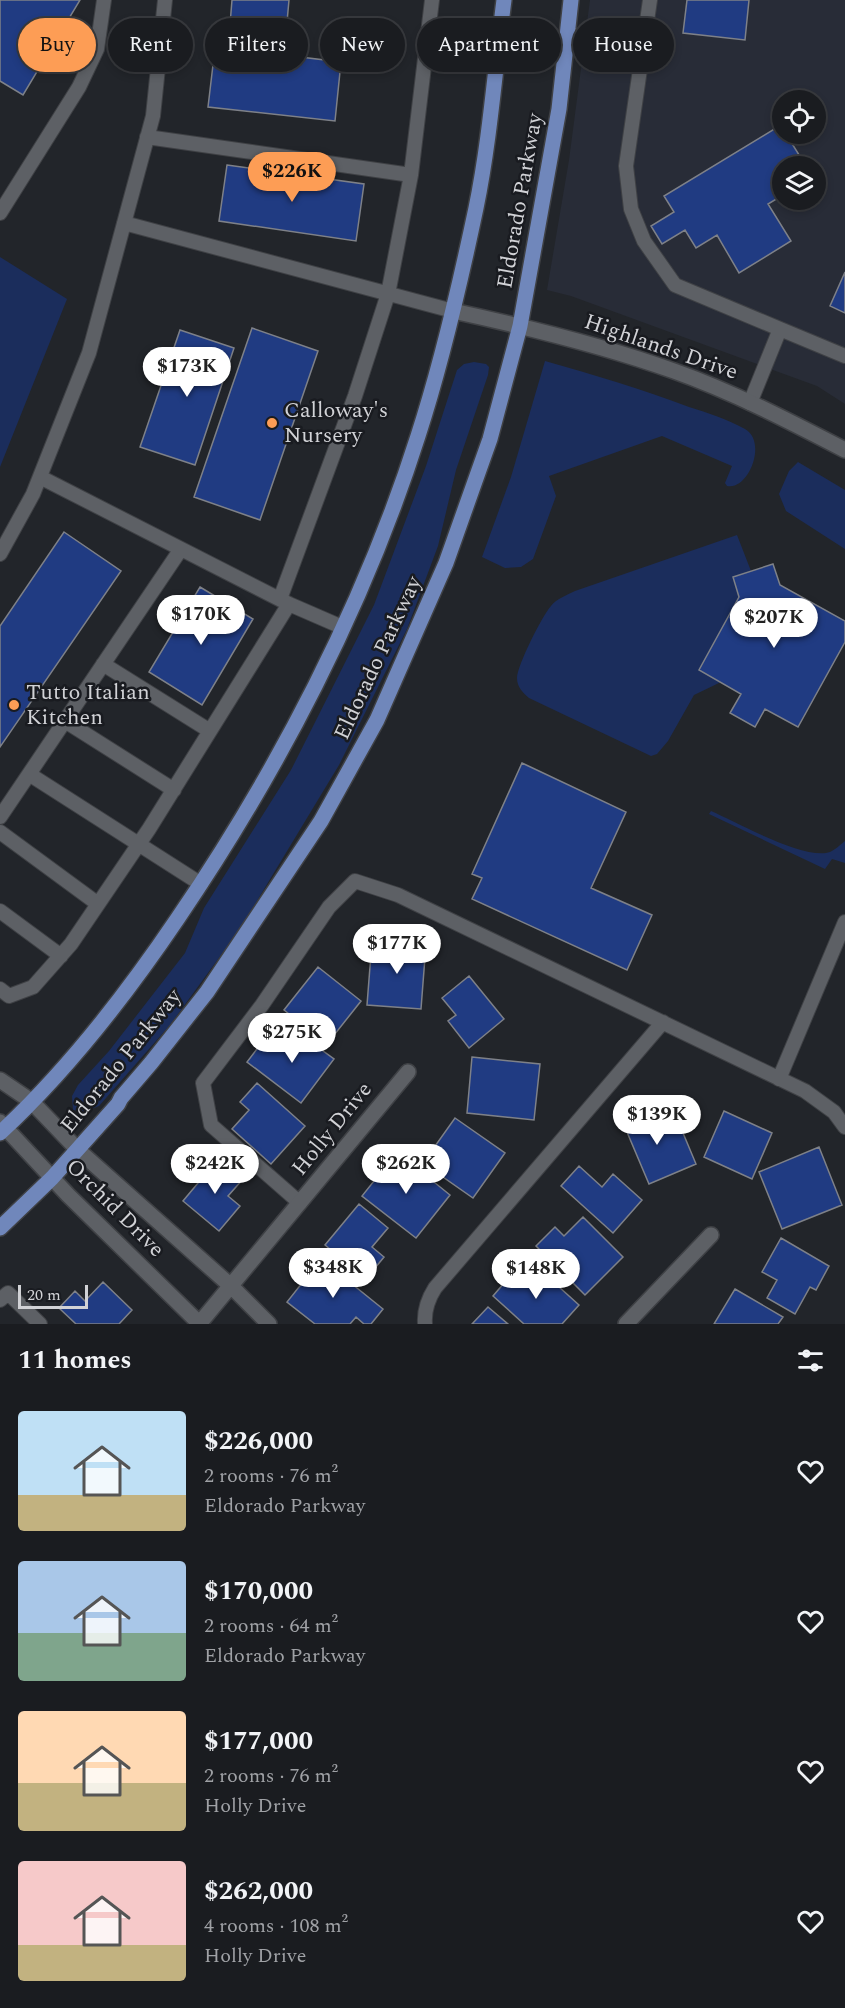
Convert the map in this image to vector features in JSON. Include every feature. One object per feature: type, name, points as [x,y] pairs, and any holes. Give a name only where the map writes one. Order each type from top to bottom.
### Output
[{"type":"main road","name":"Eldorado Parkway","points":[[2,1128],[66,1066],[140,973],[220,856],[321,676],[376,551],[418,436],[453,311],[477,205],[504,0]]},
{"type":"main road","name":"Eldorado Parkway","points":[[0,1228],[78,1150],[118,1104],[207,992],[287,874],[346,778],[394,684],[446,563],[490,439],[520,326],[559,109],[571,0]]},
{"type":"street","name":"Highlands Drive","points":[[453,311],[551,333],[675,371],[750,403],[845,450]]},
{"type":"street","name":"Holly Drive","points":[[200,1324],[408,1072]]},
{"type":"street","name":"Orchid Drive","points":[[0,1080],[31,1101],[78,1150],[232,1287],[269,1324]]},
{"type":"street","name":"Orchid Drive","points":[[2,1128],[200,1324]]},
{"type":"street","points":[[626,1324],[711,1235]]},
{"type":"lane","points":[[0,213],[84,78],[97,49],[104,0]]},
{"type":"lane","points":[[0,554],[40,477],[89,353],[153,116],[165,0]]},
{"type":"lane","points":[[0,988],[9,996],[33,987],[61,956],[174,790],[284,601],[388,294],[411,175],[432,0]]},
{"type":"lane","points":[[648,18],[650,0]]},
{"type":"lane","points":[[567,34],[573,35]]},
{"type":"lane","points":[[641,72],[626,166],[631,209],[644,241],[675,285],[845,356]]},
{"type":"lane","points":[[147,137],[411,175]]},
{"type":"lane","points":[[124,224],[453,311]]},
{"type":"lane","points":[[750,403],[780,328]]},
{"type":"lane","points":[[40,477],[284,601],[342,627]]},
{"type":"lane","points":[[0,817],[181,549]]},
{"type":"lane","points":[[103,664],[210,731]]},
{"type":"lane","points":[[65,721],[174,790]]},
{"type":"lane","points":[[29,774],[201,884]]},
{"type":"lane","points":[[0,832],[98,904]]},
{"type":"lane","points":[[300,1203],[211,1125],[203,1083],[262,1005],[329,908],[355,881],[398,895],[805,1091],[834,1112],[845,1127]]},
{"type":"lane","points":[[0,911],[61,956]]},
{"type":"lane","points":[[779,1078],[845,922]]},
{"type":"lane","points":[[425,1324],[429,1297],[435,1288],[663,1022]]},
{"type":"lane","points":[[0,1300],[8,1293],[40,1324]]},
{"type":"shaded area","points":[[590,0],[845,0],[845,404],[817,386],[571,296],[547,290],[569,160],[581,72],[674,72],[674,18],[588,18]]},
{"type":"shaded area","points":[[0,257],[67,299],[0,467]]},
{"type":"shaded area","points":[[545,361],[654,394],[717,416],[745,429],[752,435],[755,444],[755,454],[748,474],[735,486],[727,486],[725,483],[732,466],[662,436],[549,476],[556,496],[533,559],[521,567],[505,568],[482,557],[511,477]]},
{"type":"shaded area","points":[[474,362],[486,364],[489,367],[488,375],[456,470],[438,546],[407,629],[339,765],[240,929],[170,1025],[99,1106],[84,1112],[73,1110],[72,1096],[78,1085],[109,1051],[185,953],[204,908],[291,770],[374,605],[426,466],[457,370],[464,364]]},
{"type":"shaded area","points":[[798,462],[845,490],[845,549],[786,511],[779,494],[789,471]]},
{"type":"shaded area","points":[[737,535],[751,571],[733,577],[739,597],[699,670],[721,682],[694,695],[668,741],[657,754],[651,756],[529,698],[521,690],[517,678],[521,663],[542,620],[556,601],[575,591]]},
{"type":"shaded area","points":[[711,811],[771,839],[805,851],[830,852],[845,841],[845,863],[832,859],[825,869],[709,814]]},
{"type":"building","points":[[0,0],[80,0],[69,18],[18,18],[18,72],[37,72],[23,95],[0,81]]},
{"type":"building","points":[[232,0],[289,0],[287,18],[231,18]]},
{"type":"building","points":[[687,0],[749,0],[745,40],[683,33]]},
{"type":"building","points":[[308,58],[320,59],[320,72],[340,72],[335,121],[208,107],[212,72],[308,72]]},
{"type":"building","points":[[772,130],[772,144],[792,144],[800,156],[772,156],[772,202],[768,204],[791,241],[739,273],[717,235],[696,248],[685,230],[662,244],[651,226],[674,212],[664,196]]},
{"type":"building","points":[[227,165],[364,184],[356,241],[219,221]]},
{"type":"building","points":[[845,272],[845,313],[830,306]]},
{"type":"building","points":[[252,328],[318,351],[260,520],[194,497]]},
{"type":"building","points":[[180,330],[234,348],[195,465],[140,447]]},
{"type":"building","points":[[64,532],[121,571],[0,747],[0,626]]},
{"type":"building","points":[[773,564],[780,585],[845,621],[845,642],[798,727],[765,709],[755,727],[730,713],[741,694],[699,670],[739,597],[733,577]]},
{"type":"building","points":[[200,587],[253,619],[202,705],[149,672]]},
{"type":"building","points":[[522,763],[626,812],[591,888],[652,915],[627,970],[472,899],[482,878],[472,874]]},
{"type":"building","points":[[372,941],[426,944],[421,1009],[367,1005]]},
{"type":"building","points":[[318,967],[361,1001],[327,1044],[284,1010]]},
{"type":"building","points":[[469,976],[504,1019],[469,1048],[448,1021],[456,1015],[442,998]]},
{"type":"building","points":[[290,1027],[334,1059],[301,1103],[247,1062],[263,1041],[273,1049]]},
{"type":"building","points":[[472,1057],[540,1064],[534,1120],[467,1113]]},
{"type":"building","points":[[257,1083],[305,1126],[271,1164],[232,1129],[249,1110],[240,1102]]},
{"type":"building","points":[[638,1104],[650,1133],[678,1121],[696,1164],[649,1184],[619,1113]]},
{"type":"building","points":[[724,1111],[772,1133],[752,1179],[704,1157]]},
{"type":"building","points":[[455,1118],[505,1153],[473,1198],[423,1163]]},
{"type":"building","points":[[819,1147],[842,1205],[782,1229],[759,1172]]},
{"type":"building","points":[[397,1152],[450,1195],[416,1238],[362,1196]]},
{"type":"building","points":[[219,1158],[243,1179],[228,1196],[240,1206],[219,1231],[183,1201]]},
{"type":"building","points":[[579,1166],[602,1187],[613,1174],[642,1200],[613,1233],[561,1186]]},
{"type":"building","points":[[359,1204],[388,1228],[372,1247],[384,1257],[366,1279],[325,1245]]},
{"type":"building","points":[[583,1217],[623,1257],[585,1295],[536,1246],[555,1227],[564,1236]]},
{"type":"building","points":[[781,1238],[829,1266],[816,1290],[810,1287],[795,1314],[767,1298],[777,1280],[762,1272]]},
{"type":"building","points":[[321,1259],[383,1309],[371,1324],[364,1324],[356,1317],[350,1324],[315,1324],[287,1302]]},
{"type":"building","points":[[538,1268],[579,1305],[562,1324],[524,1324],[493,1296],[510,1276],[522,1287]]},
{"type":"building","points":[[103,1282],[132,1310],[119,1324],[76,1324],[59,1308],[75,1291],[85,1301]]},
{"type":"building","points":[[735,1289],[783,1317],[778,1324],[714,1324]]},
{"type":"building","points":[[488,1307],[508,1324],[472,1324]]},
{"type":"place","name":"Calloway's Nursery","points":[[272,423]]},
{"type":"place","name":"Tutto Italian Kitchen","points":[[14,705]]}]
